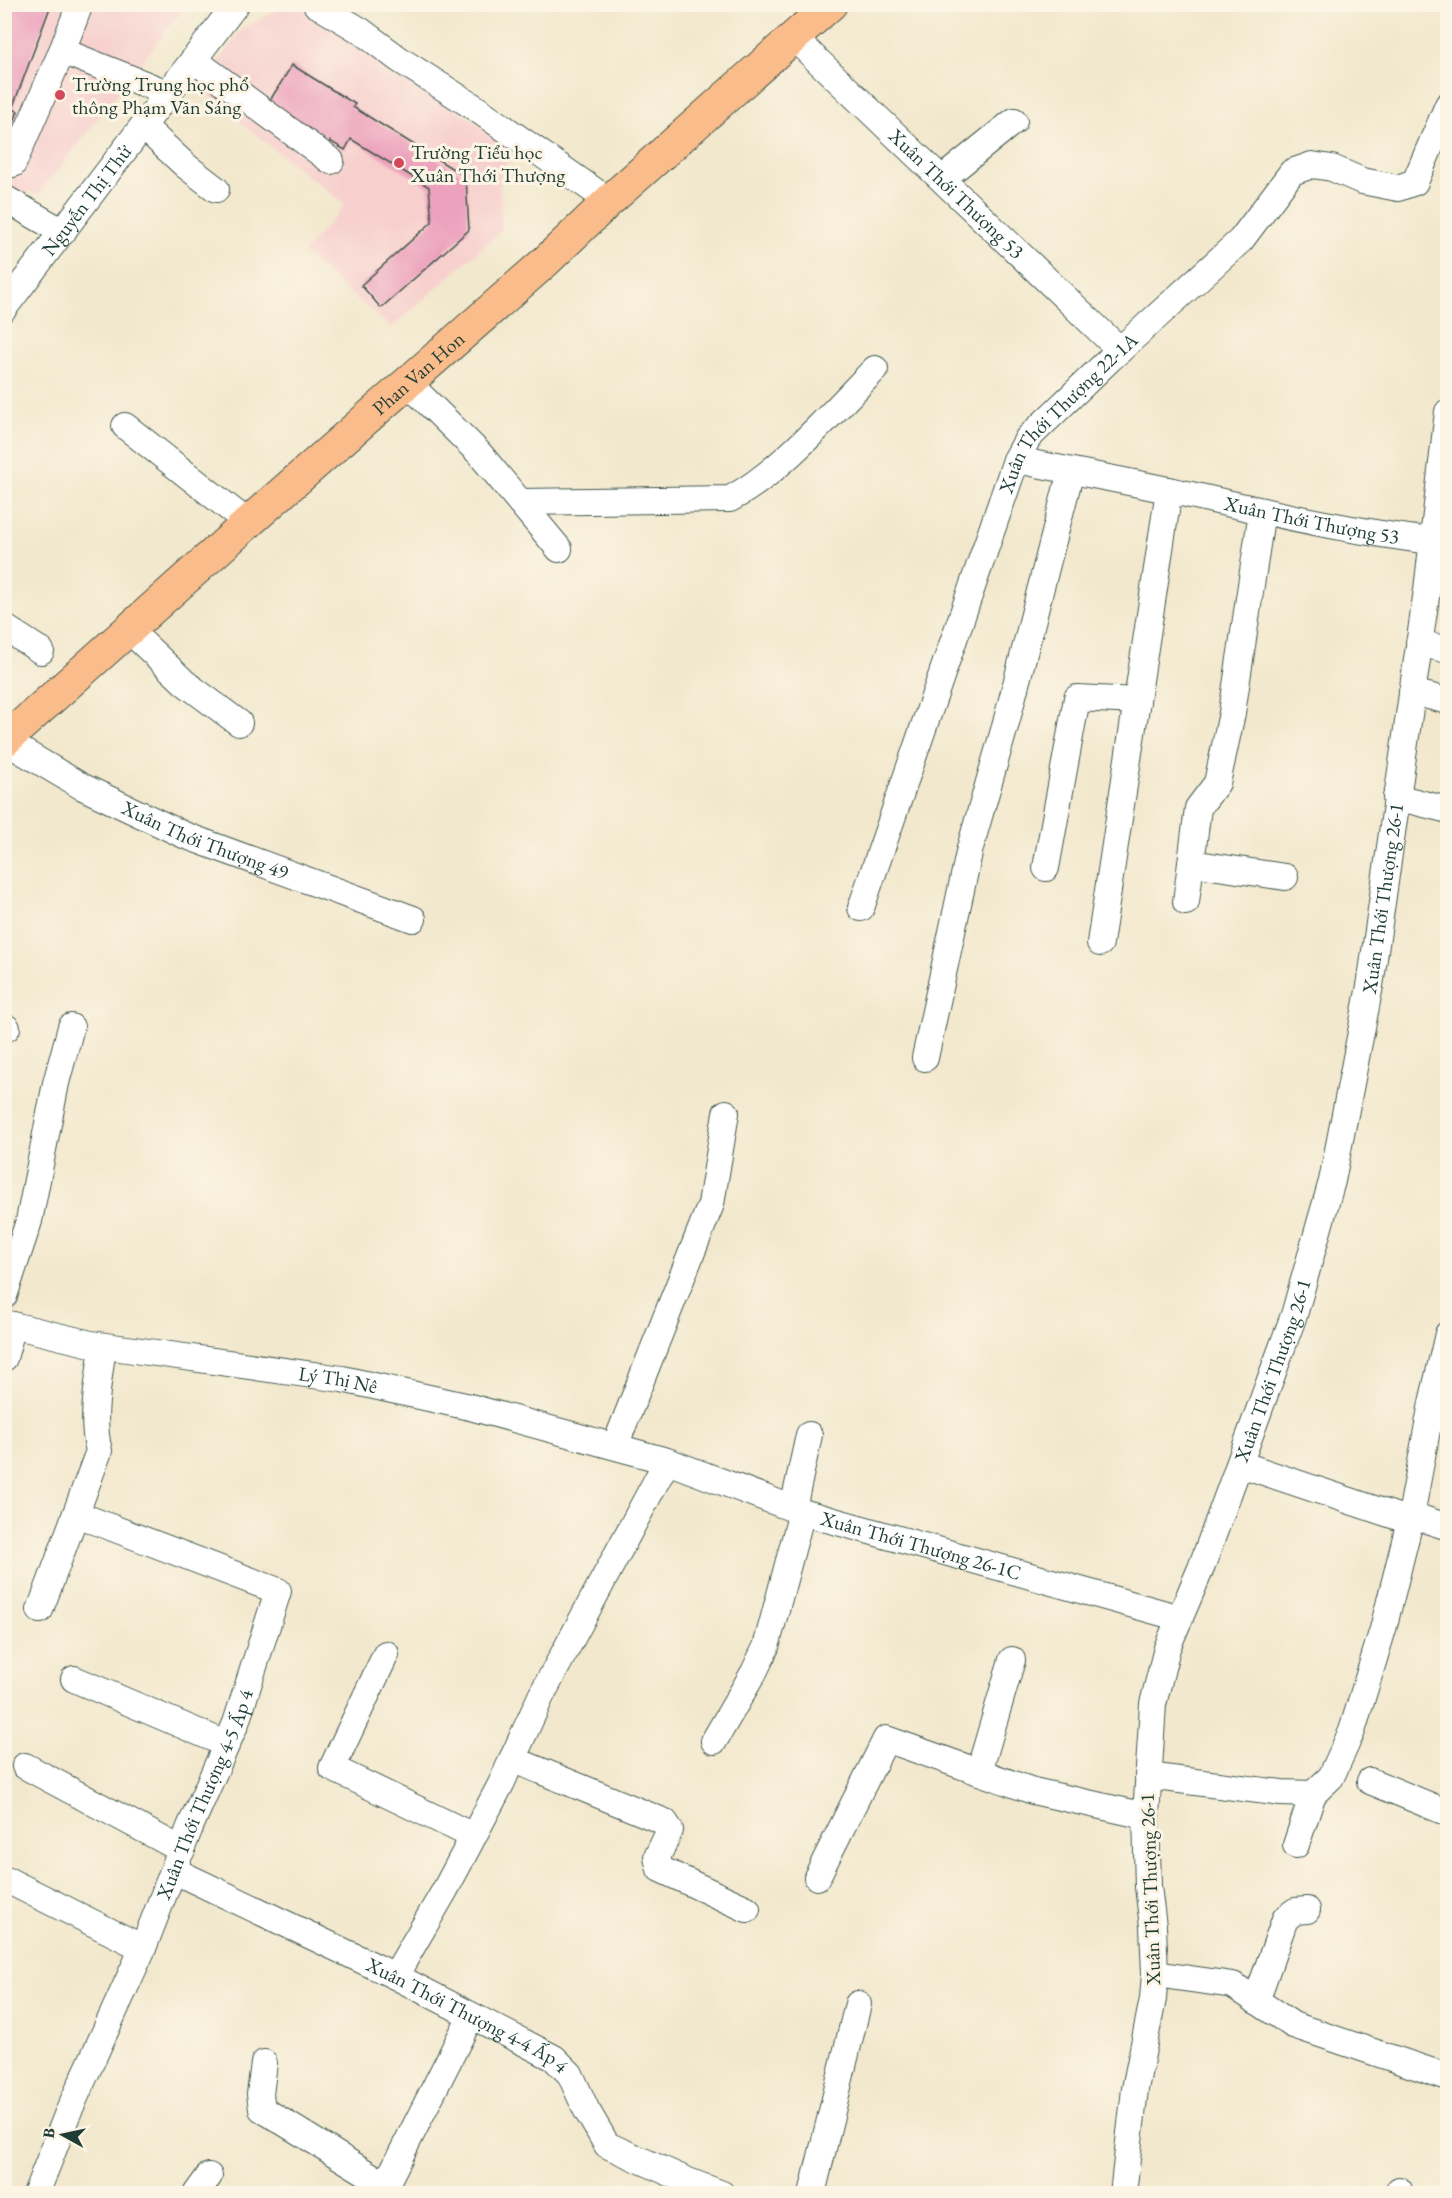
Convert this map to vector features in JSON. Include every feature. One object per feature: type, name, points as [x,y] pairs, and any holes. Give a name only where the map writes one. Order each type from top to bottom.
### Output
[{"type":"main road","name":"Phan Van Hon","points":[[5,741],[248,523],[545,262],[609,201],[831,4]]},
{"type":"street","points":[[13,164],[80,4]]},
{"type":"street","name":"Nguyễn Thị Thử","points":[[4,308],[236,4]]},
{"type":"street","points":[[316,4],[361,31],[400,60],[474,107],[609,201]]},
{"type":"street","name":"Xuân Thới Thượng 53","points":[[794,38],[1120,350]]},
{"type":"street","points":[[62,51],[167,93]]},
{"type":"street","points":[[194,60],[331,161]]},
{"type":"street","name":"Xuân Thới Thượng 22-1A","points":[[861,908],[1016,460],[1028,438],[1120,350],[1241,240],[1292,172],[1312,165],[1332,168],[1362,181],[1398,188],[1415,182],[1441,137],[1448,105]]},
{"type":"street","points":[[942,179],[1014,121]]},
{"type":"street","points":[[142,126],[186,166],[216,189]]},
{"type":"street","points":[[4,198],[63,231]]},
{"type":"street","points":[[520,502],[729,498],[747,489],[785,458],[875,369]]},
{"type":"street","points":[[408,383],[479,453],[559,549]]},
{"type":"street","name":"Xuân Thới Thượng 26-1","points":[[1123,2193],[1135,2089],[1153,1999],[1155,1974],[1153,1926],[1148,1887],[1146,1816],[1153,1704],[1167,1648],[1240,1464],[1294,1315],[1332,1181],[1370,986],[1432,541],[1442,494],[1448,412]]},
{"type":"street","points":[[125,426],[248,523]]},
{"type":"street","name":"Xuân Thới Thượng 53","points":[[1016,460],[1169,490],[1262,512],[1378,534],[1432,541]]},
{"type":"street","points":[[925,1058],[970,848],[1006,723],[1071,471]]},
{"type":"street","points":[[1100,943],[1169,490]]},
{"type":"street","points":[[1186,902],[1198,808],[1217,783],[1232,713],[1262,512]]},
{"type":"street","points":[[4,627],[41,651]]},
{"type":"street","points":[[129,630],[185,683],[239,723]]},
{"type":"street","points":[[1419,643],[1448,650]]},
{"type":"street","points":[[1412,692],[1448,701]]},
{"type":"street","points":[[1046,868],[1077,698],[1137,701]]},
{"type":"street","name":"Xuân Thới Thượng 49","points":[[5,741],[81,786],[184,835],[413,919]]},
{"type":"street","points":[[1396,797],[1448,810]]},
{"type":"street","points":[[1191,863],[1285,877]]},
{"type":"street","points":[[4,1296],[29,1221],[56,1083],[71,1027]]},
{"type":"street","points":[[615,1446],[711,1203],[726,1113]]},
{"type":"street","points":[[4,1358],[8,1324]]},
{"type":"street","name":"Lý Thị Nê","points":[[8,1324],[55,1337],[104,1346],[342,1379],[470,1407],[667,1461]]},
{"type":"street","points":[[1296,1845],[1312,1794],[1331,1777],[1352,1731],[1383,1629],[1411,1518],[1432,1403],[1448,1334]]},
{"type":"street","points":[[40,1610],[99,1451],[95,1436],[95,1407],[104,1346]]},
{"type":"street","points":[[714,1741],[766,1647],[798,1510],[809,1436]]},
{"type":"street","points":[[395,1976],[473,1836],[541,1696],[667,1461]]},
{"type":"street","name":"Xuân Thới Thượng 26-1C","points":[[667,1461],[798,1510],[1180,1618]]},
{"type":"street","points":[[1240,1464],[1411,1518],[1448,1527]]},
{"type":"street","name":"Xuân Thới Thượng 4-5 Ấp 4","points":[[36,2193],[67,2115],[143,1948],[236,1723],[278,1591],[76,1514]]},
{"type":"street","points":[[386,1654],[332,1768],[473,1836]]},
{"type":"street","points":[[979,1772],[1012,1660]]},
{"type":"street","points":[[74,1679],[226,1744]]},
{"type":"street","points":[[817,1877],[886,1739],[1033,1791],[1146,1816]]},
{"type":"street","points":[[512,1758],[665,1822],[670,1830],[657,1857],[660,1869],[747,1910]]},
{"type":"street","name":"Xuân Thới Thượng 4-4 Ấp 4","points":[[25,1766],[178,1860],[554,2058],[570,2074],[586,2109],[607,2145],[688,2181],[722,2193]]},
{"type":"street","points":[[1148,1776],[1281,1793],[1312,1794]]},
{"type":"street","points":[[1370,1781],[1448,1813]]},
{"type":"street","points":[[9,1881],[143,1948]]},
{"type":"street","points":[[1256,2001],[1284,1919],[1295,1911],[1307,1910]]},
{"type":"street","points":[[1155,1974],[1233,1985],[1293,2025],[1448,2077]]},
{"type":"street","points":[[812,2193],[858,2004]]},
{"type":"street","points":[[264,2063],[260,2094],[262,2109],[384,2189],[471,2016]]},
{"type":"shaded area","name":"Trường Trung học phổ thông Phạm Văn Sáng","points":[[4,5],[186,5],[40,193],[22,194],[5,185]]},
{"type":"shaded area","name":"Trường Tiểu học Xuân Thới Thượng","points":[[286,5],[319,16],[513,147],[500,178],[502,230],[391,328],[303,253],[345,205],[252,132],[199,86],[243,28]]},
{"type":"building","points":[[6,5],[51,5],[12,109],[18,111],[5,147]]},
{"type":"building","points":[[292,65],[355,104],[353,107],[466,177],[469,230],[381,308],[361,285],[432,222],[429,187],[351,139],[345,150],[330,141],[329,144],[267,105]]},
{"type":"place","name":"Trường Trung học phổ thông Phạm Văn Sáng","points":[[60,95]]},
{"type":"place","name":"Trường Tiểu học Xuân Thới Thượng","points":[[399,163]]}]
